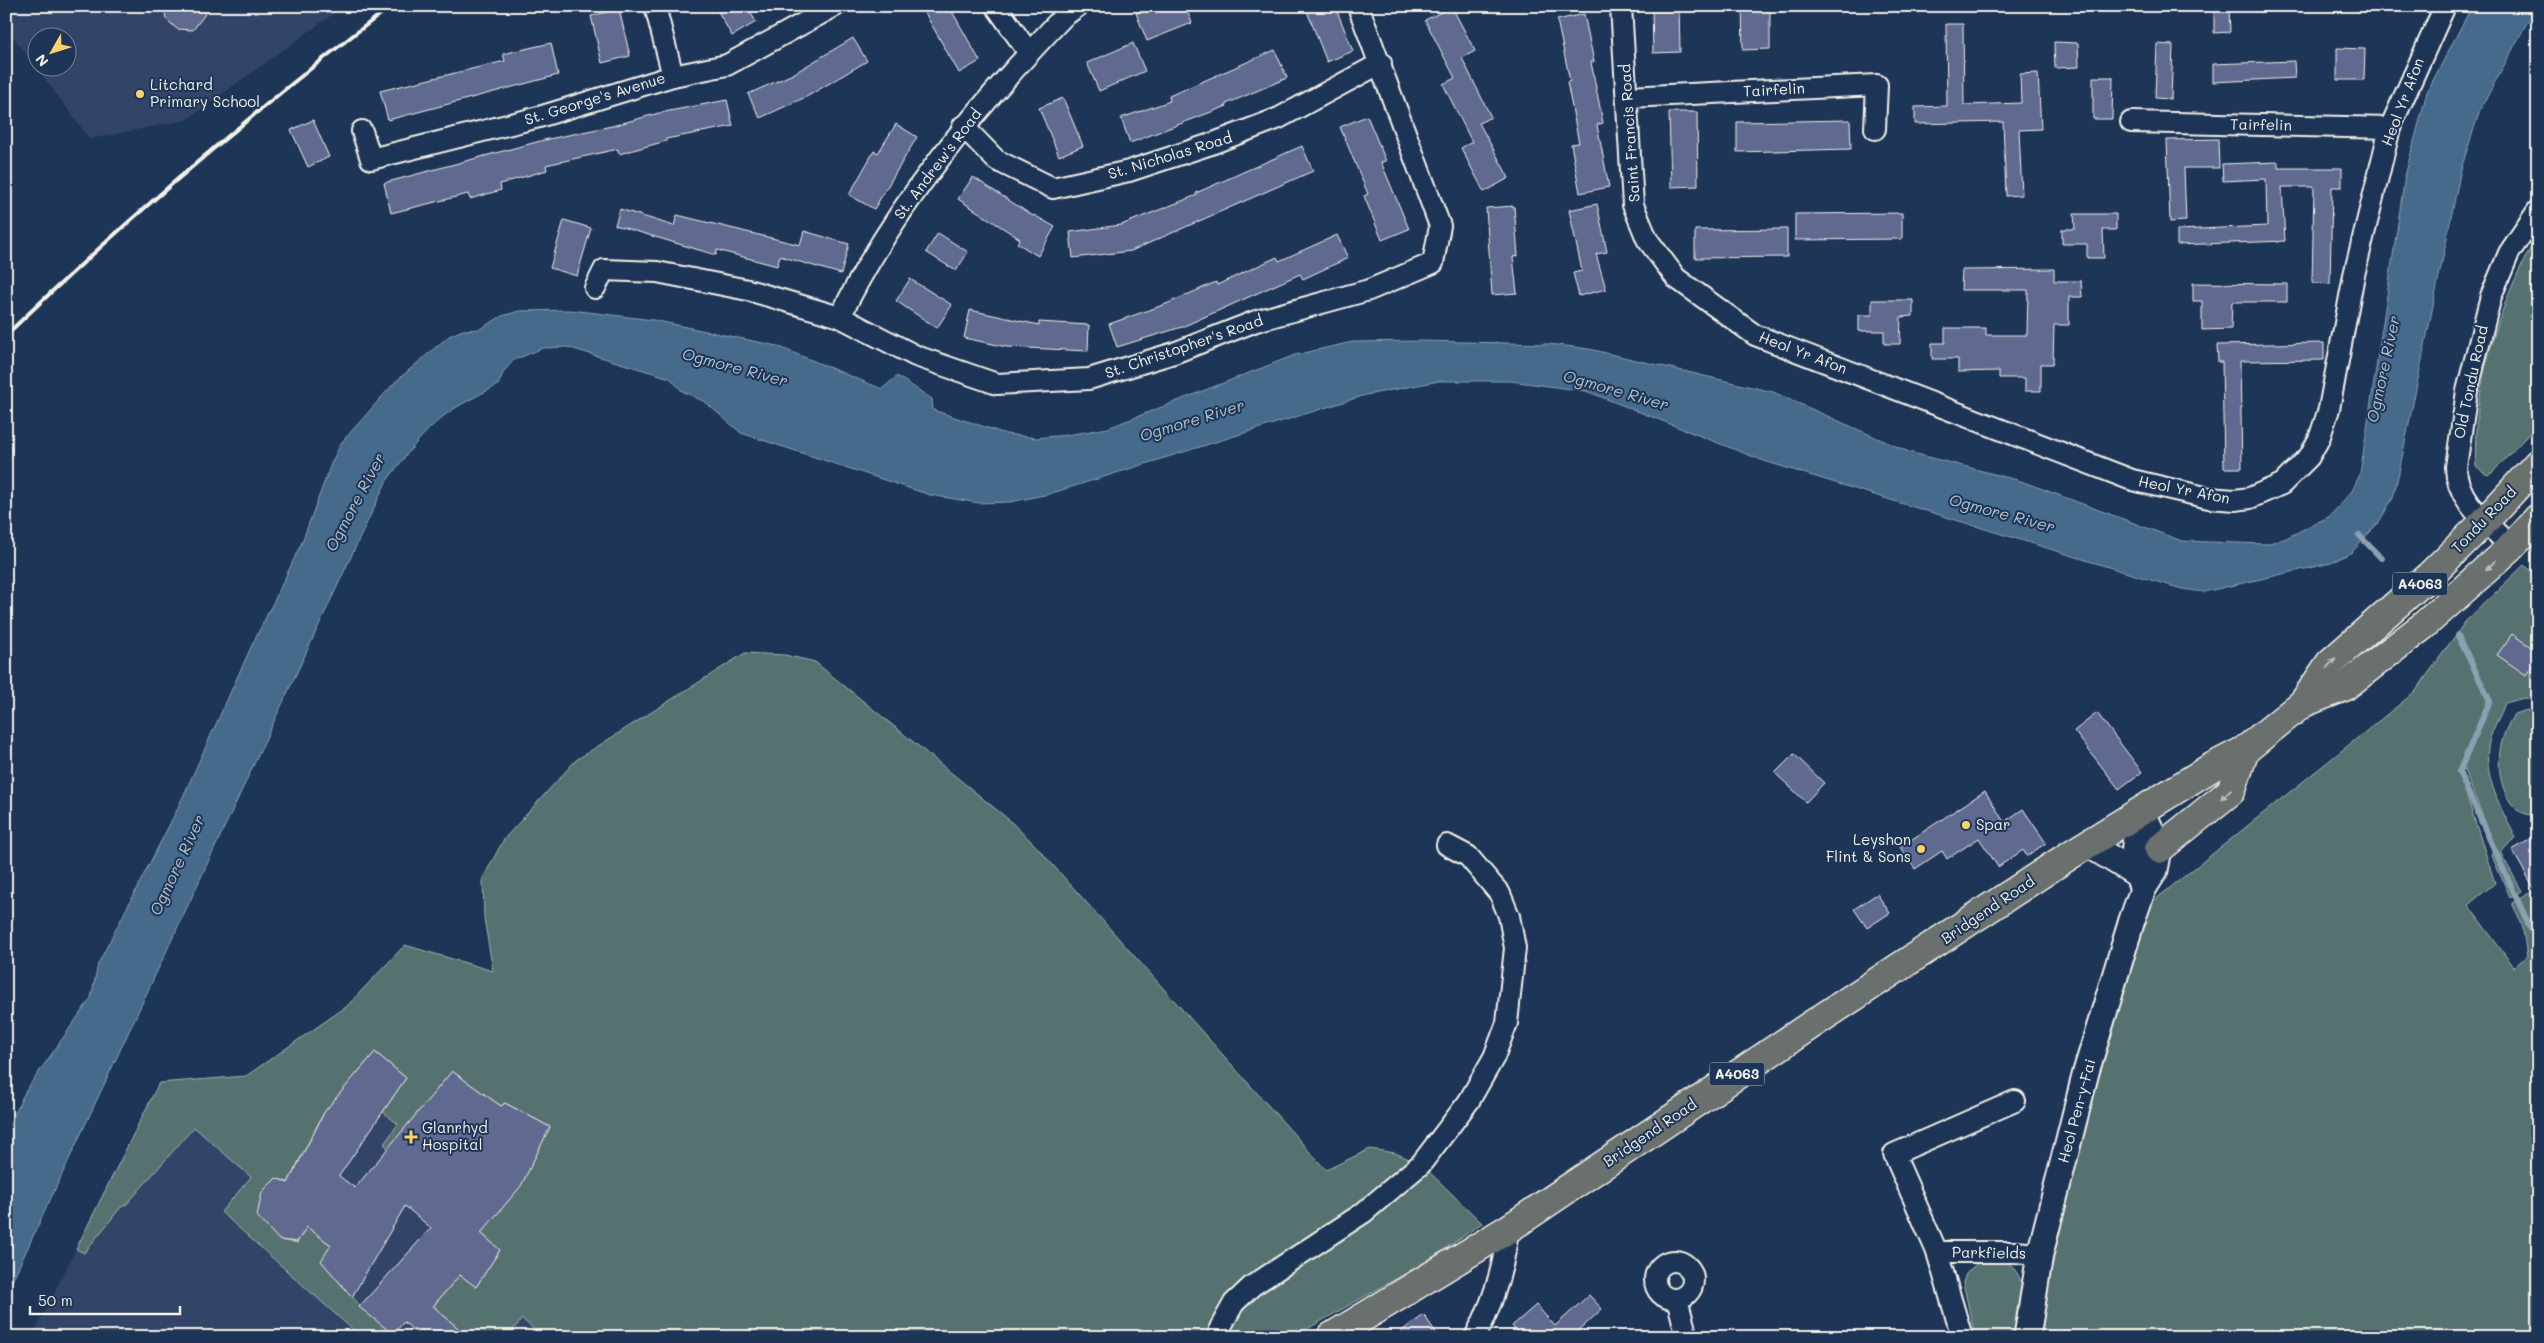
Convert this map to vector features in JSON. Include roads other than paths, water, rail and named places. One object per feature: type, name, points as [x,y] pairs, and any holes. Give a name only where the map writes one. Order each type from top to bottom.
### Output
[{"type":"main road","name":"Tondu Road","points":[[2142,810],[2212,767],[2245,750],[2303,703],[2330,663],[2429,576],[2486,520],[2538,463]]},
{"type":"main road","name":"Tondu Road","points":[[2303,703],[2344,687],[2423,626],[2511,546],[2538,518]]},
{"type":"main road","points":[[2159,849],[2231,791],[2245,750]]},
{"type":"main road","name":"Bridgend Road","points":[[1331,1337],[1508,1229],[1811,1025],[2142,810]]},
{"type":"street","points":[[655,6],[673,76]]},
{"type":"street","name":"St. George's Avenue","points":[[362,131],[371,159],[539,117],[673,76],[727,65],[835,6]]},
{"type":"street","points":[[996,6],[1029,53]]},
{"type":"street","name":"St. Andrew's Road","points":[[840,317],[886,236],[963,126],[1063,17],[1078,6]]},
{"type":"street","name":"St. Christopher's Road","points":[[595,288],[604,270],[657,272],[748,290],[840,317],[916,356],[997,384],[1089,379],[1174,353],[1256,321],[1369,290],[1433,263],[1440,226],[1381,63],[1358,6]]},
{"type":"street","name":"Saint Francis Road","points":[[1621,6],[1628,97],[1633,205],[1647,239],[1676,278]]},
{"type":"street","name":"Heol Yr Afon","points":[[1676,278],[1755,335],[2132,480],[2209,498],[2235,500],[2250,498],[2282,484],[2310,457],[2319,439],[2330,409],[2354,275],[2390,128],[2445,6]]},
{"type":"street","name":"St. Nicholas Road","points":[[963,126],[996,160],[1053,188],[1129,171],[1211,144],[1279,118],[1381,63]]},
{"type":"street","name":"Tairfelin","points":[[1628,97],[1877,85],[1876,129]]},
{"type":"street","name":"Tairfelin","points":[[2131,122],[2390,128]]},
{"type":"street","name":"Old Tondu Road","points":[[2511,546],[2463,495],[2456,480],[2460,435],[2482,324],[2497,278],[2509,253],[2538,210]]},
{"type":"street","points":[[2142,810],[2159,849]]},
{"type":"street","name":"Heol Pen-y-Fai","points":[[2028,1337],[2040,1254],[2086,1072],[2140,882],[2133,842],[2142,810]]},
{"type":"street","points":[[2088,844],[2140,882]]},
{"type":"street","points":[[1220,1337],[1220,1328],[1234,1303],[1252,1286],[1363,1213],[1421,1164],[1469,1101],[1494,1057],[1507,1024],[1515,948],[1509,916],[1500,894],[1468,856],[1447,845]]},
{"type":"street","name":"Heol Pen-y-Fai","points":[[2140,882],[2155,870],[2159,849]]},
{"type":"street","points":[[1937,1252],[1894,1154],[2015,1101]]},
{"type":"street","points":[[1475,1337],[1485,1318],[1501,1275],[1508,1229]]},
{"type":"street","name":"Parkfields","points":[[1962,1337],[1937,1252],[2015,1252],[2040,1254]]},
{"type":"street","points":[[1677,1299],[1687,1337]]},
{"type":"water","name":"Ogmore River","points":[[2472,6],[2536,6],[2480,110],[2461,169],[2393,498],[2379,522],[2352,552],[2331,563],[2204,592],[2182,589],[2154,581],[1764,461],[1586,391],[1510,381],[1439,381],[1366,395],[1049,494],[1010,502],[979,503],[930,495],[741,433],[705,402],[682,391],[670,378],[567,347],[543,348],[514,360],[504,371],[498,385],[472,398],[436,422],[401,461],[386,482],[6,1294],[6,1132],[25,1092],[91,998],[98,964],[176,812],[252,645],[302,542],[331,464],[341,443],[395,382],[449,336],[463,330],[480,329],[502,316],[519,311],[571,310],[653,320],[777,346],[882,389],[897,376],[932,399],[933,410],[1006,434],[1036,438],[1108,428],[1295,355],[1352,342],[1421,341],[1549,344],[1589,349],[1773,392],[1909,452],[2021,481],[2182,541],[2265,544],[2284,539],[2330,516],[2352,491],[2360,474],[2405,176],[2427,92]]},
{"type":"waterway","points":[[2359,535],[2381,558]]},
{"type":"waterway","points":[[2458,636],[2490,701],[2459,772],[2538,945]]},
{"type":"waterway","points":[[2538,1115],[2531,1139],[2538,1154]]},
{"type":"railway","points":[[6,335],[52,291],[194,165],[291,84],[391,6]]},
{"type":"place","name":"Litchard Primary School","points":[[140,94]]},
{"type":"place","name":"Spar","points":[[1966,825]]},
{"type":"place","name":"Leyshon Flint & Sons","points":[[1921,849]]},
{"type":"place","name":"Glanrhyd Hospital","points":[[411,1137]]}]
